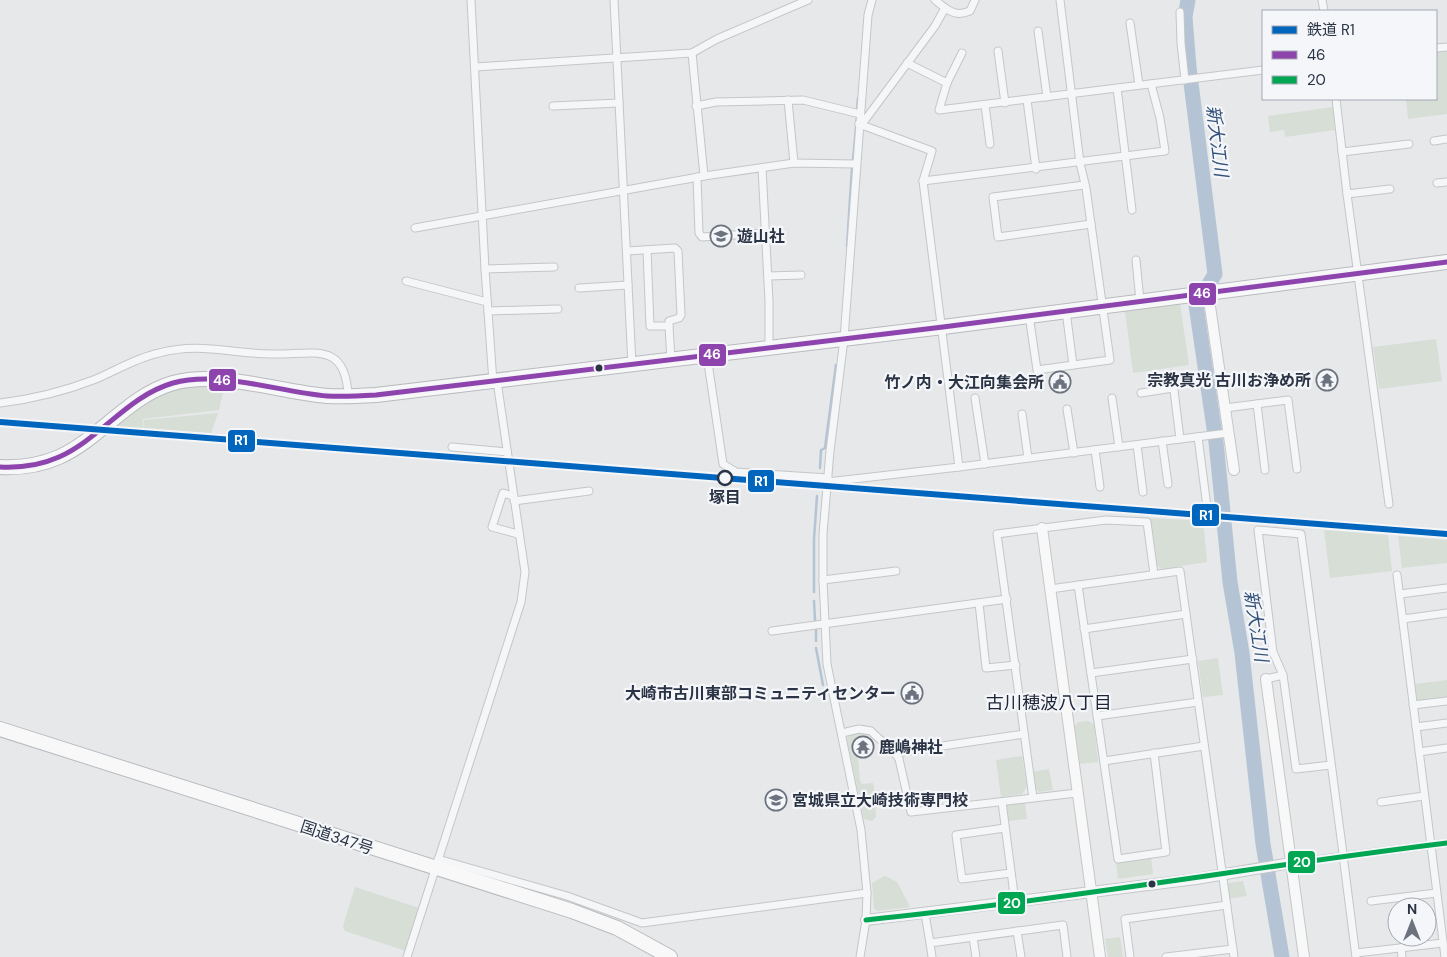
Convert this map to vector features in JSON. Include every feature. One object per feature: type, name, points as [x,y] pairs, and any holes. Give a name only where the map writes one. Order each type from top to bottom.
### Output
[{"type":"highway","points":[[0,467],[36,464],[60,457],[150,392],[175,382],[215,379],[319,395],[348,396],[706,356],[1447,262]]},
{"type":"highway","name":"国道347号","points":[[0,729],[436,863],[617,928],[670,957]]},
{"type":"street","points":[[407,957],[521,602],[524,572],[495,381],[487,302],[471,0]]},
{"type":"street","points":[[614,0],[632,365]]},
{"type":"street","points":[[860,957],[866,920],[867,893],[861,830],[827,664],[823,580],[827,480],[833,408],[844,339],[855,164],[866,60],[868,15],[872,0]]},
{"type":"street","points":[[935,0],[952,13],[961,14],[970,10],[975,0]]},
{"type":"street","points":[[1029,315],[1037,370],[1110,360],[1086,188],[1080,163],[1060,0]]},
{"type":"street","points":[[475,67],[692,53],[738,29],[802,1]]},
{"type":"street","points":[[859,124],[865,120],[945,8]]},
{"type":"street","points":[[1180,12],[1181,43],[1189,79]]},
{"type":"street","points":[[1130,23],[1139,86]]},
{"type":"street","points":[[1038,31],[1047,97]]},
{"type":"street","points":[[998,51],[1005,103]]},
{"type":"street","points":[[692,53],[700,176],[699,233],[702,237],[766,233]]},
{"type":"street","points":[[962,53],[948,83],[939,110],[1262,70]]},
{"type":"street","points":[[907,63],[948,83]]},
{"type":"street","points":[[923,181],[1036,169],[1165,151],[1153,84]]},
{"type":"street","points":[[1118,88],[1132,210]]},
{"type":"street","points":[[696,106],[716,102],[788,100],[815,102],[860,114]]},
{"type":"street","points":[[788,100],[794,163]]},
{"type":"street","points":[[1027,100],[1036,169]]},
{"type":"street","points":[[1336,100],[1389,504]]},
{"type":"street","points":[[554,106],[619,103]]},
{"type":"street","points":[[985,105],[990,144]]},
{"type":"street","points":[[859,124],[932,151],[923,181],[943,327],[959,467]]},
{"type":"street","points":[[1434,140],[1447,139]]},
{"type":"street","points":[[1342,152],[1409,144]]},
{"type":"street","points":[[415,228],[700,176],[794,163],[855,164]]},
{"type":"street","points":[[762,168],[768,276],[769,348]]},
{"type":"street","points":[[1437,183],[1447,182]]},
{"type":"street","points":[[1084,185],[993,197],[998,237],[1091,224]]},
{"type":"street","points":[[1347,194],[1390,189]]},
{"type":"street","points":[[627,251],[675,248],[678,251],[681,315],[679,318],[669,321],[671,360]]},
{"type":"street","points":[[647,250],[650,326],[669,326]]},
{"type":"street","points":[[1136,260],[1140,301]]},
{"type":"street","points":[[485,269],[554,267]]},
{"type":"street","points":[[768,276],[801,275]]},
{"type":"street","points":[[406,282],[487,302]]},
{"type":"street","points":[[579,288],[628,285]]},
{"type":"street","points":[[1208,293],[1225,408],[1224,434],[1234,470]]},
{"type":"street","points":[[488,311],[558,309]]},
{"type":"street","points":[[1066,310],[1073,365]]},
{"type":"street","points":[[0,403],[40,396],[71,387],[96,378],[138,358],[160,352],[195,348],[219,348],[253,354],[324,353],[335,359],[343,368],[348,378],[348,396]]},
{"type":"street","points":[[706,356],[723,464],[736,472],[827,480],[985,464],[1224,434]]},
{"type":"street","points":[[1172,374],[1180,439]]},
{"type":"street","points":[[1141,393],[1173,388]]},
{"type":"street","points":[[975,398],[985,464]]},
{"type":"street","points":[[1112,398],[1119,447]]},
{"type":"street","points":[[1225,408],[1288,400],[1297,469]]},
{"type":"street","points":[[1257,404],[1265,470]]},
{"type":"street","points":[[1067,409],[1074,453]]},
{"type":"street","points":[[1022,414],[1028,458]]},
{"type":"street","points":[[1201,436],[1207,508]]},
{"type":"street","points":[[1162,441],[1168,484]]},
{"type":"street","points":[[1137,444],[1143,492]]},
{"type":"street","points":[[452,447],[507,452]]},
{"type":"street","points":[[1095,450],[1100,487]]},
{"type":"street","points":[[518,534],[492,527],[503,493],[514,498],[589,491]]},
{"type":"street","points":[[1033,798],[997,534],[1106,520],[1146,522],[1154,574]]},
{"type":"street","points":[[1042,528],[1100,957]]},
{"type":"street","points":[[1331,765],[1296,769],[1283,675],[1273,652],[1258,530],[1301,534],[1356,955],[1444,939]]},
{"type":"street","points":[[1050,588],[1180,571],[1234,957]]},
{"type":"street","points":[[823,580],[896,572]]},
{"type":"street","points":[[1398,574],[1445,957]]},
{"type":"street","points":[[1078,585],[1118,859],[1166,852],[1154,753]]},
{"type":"street","points":[[1400,594],[1447,588]]},
{"type":"street","points":[[772,631],[1006,599]]},
{"type":"street","points":[[980,603],[986,668],[1016,665]]},
{"type":"street","points":[[1403,619],[1447,613]]},
{"type":"street","points":[[1084,629],[1186,614]]},
{"type":"street","points":[[1091,673],[1193,659]]},
{"type":"street","points":[[1283,675],[1266,679],[1304,957]]},
{"type":"street","points":[[1413,705],[1447,701]]},
{"type":"street","points":[[1097,716],[1198,702]]},
{"type":"street","points":[[1416,728],[1447,724]]},
{"type":"street","points":[[842,733],[858,729],[871,731],[884,745],[895,753],[899,759],[911,812],[1077,793]]},
{"type":"street","points":[[895,753],[1024,734]]},
{"type":"street","points":[[1104,761],[1204,746]]},
{"type":"street","points":[[1419,752],[1447,748]]},
{"type":"street","points":[[1381,802],[1424,796]]},
{"type":"street","points":[[1002,802],[1015,902]]},
{"type":"street","points":[[1005,828],[956,835],[962,879],[1011,873]]},
{"type":"street","points":[[866,920],[1222,875],[1343,855],[1447,843]]},
{"type":"street","points":[[436,863],[567,896],[642,923],[867,893]]},
{"type":"street","points":[[1371,901],[1436,892]]},
{"type":"street","points":[[1130,957],[1125,919],[1226,905]]},
{"type":"street","points":[[925,914],[932,957]]},
{"type":"street","points":[[930,943],[1063,925],[1067,957]]},
{"type":"street","points":[[1017,931],[1021,957]]},
{"type":"street","points":[[973,937],[976,957]]},
{"type":"street","points":[[1401,948],[1402,957]]},
{"type":"street","points":[[1166,957],[1233,949]]},
{"type":"shaded area","points":[[1447,50],[1447,114],[1408,119],[1406,100],[1437,100],[1437,51]]},
{"type":"shaded area","points":[[1333,107],[1335,130],[1285,137],[1284,130],[1270,132],[1268,116]]},
{"type":"shaded area","points":[[1180,304],[1189,365],[1133,373],[1125,311]]},
{"type":"shaded area","points":[[1436,339],[1442,381],[1379,389],[1373,347]]},
{"type":"shaded area","points":[[193,384],[225,385],[219,410],[143,419],[142,429],[108,427],[155,395]]},
{"type":"shaded area","points":[[218,413],[211,433],[143,428],[144,420]]},
{"type":"shaded area","points":[[1149,518],[1203,521],[1207,562],[1162,569],[1156,565]]},
{"type":"shaded area","points":[[1324,530],[1388,535],[1392,571],[1330,578]]},
{"type":"shaded area","points":[[1398,536],[1447,540],[1447,563],[1402,568]]},
{"type":"shaded area","points":[[1218,658],[1223,695],[1203,697],[1198,661]]},
{"type":"shaded area","points":[[1447,680],[1447,699],[1418,704],[1415,684]]},
{"type":"shaded area","points":[[1088,721],[1094,724],[1098,762],[1080,764],[1075,726],[1078,722]]},
{"type":"shaded area","points":[[866,734],[872,740],[870,743],[859,744],[857,747],[860,781],[862,784],[873,783],[874,786],[876,817],[872,821],[864,819],[847,739],[848,735]]},
{"type":"shaded area","points":[[1022,756],[1027,786],[1022,794],[1001,797],[996,760]]},
{"type":"shaded area","points":[[1049,769],[1053,790],[1039,792],[1035,788],[1032,772]]},
{"type":"shaded area","points":[[1025,802],[1027,819],[1007,821],[1005,807],[1008,803]]},
{"type":"shaded area","points":[[1151,857],[1153,874],[1118,879],[1116,861]]},
{"type":"shaded area","points":[[885,876],[897,882],[910,907],[877,911],[874,908],[872,883]]},
{"type":"shaded area","points":[[1243,881],[1247,896],[1228,899],[1226,886],[1229,883]]},
{"type":"shaded area","points":[[355,887],[419,908],[406,951],[345,931],[343,926]]},
{"type":"shaded area","points":[[1120,937],[1123,957],[1108,957],[1105,939]]},
{"type":"waterway","name":"新大江川","points":[[1188,0],[1185,17],[1189,67],[1215,274],[1209,284]]},
{"type":"waterway","points":[[864,25],[868,4]]},
{"type":"waterway","points":[[857,110],[858,98]]},
{"type":"waterway","points":[[853,160],[857,117]]},
{"type":"waterway","points":[[847,246],[852,168]]},
{"type":"waterway","name":"新大江川","points":[[1199,300],[1196,305],[1216,442],[1230,582],[1242,653],[1263,844],[1282,957]]},
{"type":"waterway","points":[[820,468],[821,450],[825,448],[836,365]]},
{"type":"waterway","points":[[814,592],[814,539],[817,496]]},
{"type":"waterway","points":[[814,601],[815,620]]},
{"type":"waterway","points":[[816,628],[816,641]]},
{"type":"waterway","points":[[816,648],[823,685]]},
{"type":"rail line","name":"R1","points":[[0,422],[1447,534]]},
{"type":"transit line","name":"46","points":[[0,467],[30,465],[59,457],[88,439],[142,397],[173,383],[191,380],[229,380],[327,396],[376,395],[943,327],[1447,262]]},
{"type":"transit line","name":"20","points":[[866,920],[1012,903],[1447,843]]},
{"type":"place","name":"遊山社","points":[[721,236]]},
{"type":"place","name":"宗教真光 古川お浄め所","points":[[1327,380]]},
{"type":"place","name":"竹ノ内・大江向集会所","points":[[1060,382]]},
{"type":"place","name":"塚目","points":[[725,478]]},
{"type":"place","name":"大崎市古川東部コミュニティセンター","points":[[912,693]]},
{"type":"place","name":"鹿嶋神社","points":[[863,747]]},
{"type":"place","name":"宮城県立大崎技術専門校","points":[[776,800]]},
{"type":"district","name":"古川穂波八丁目","points":[[1049,703]]}]
